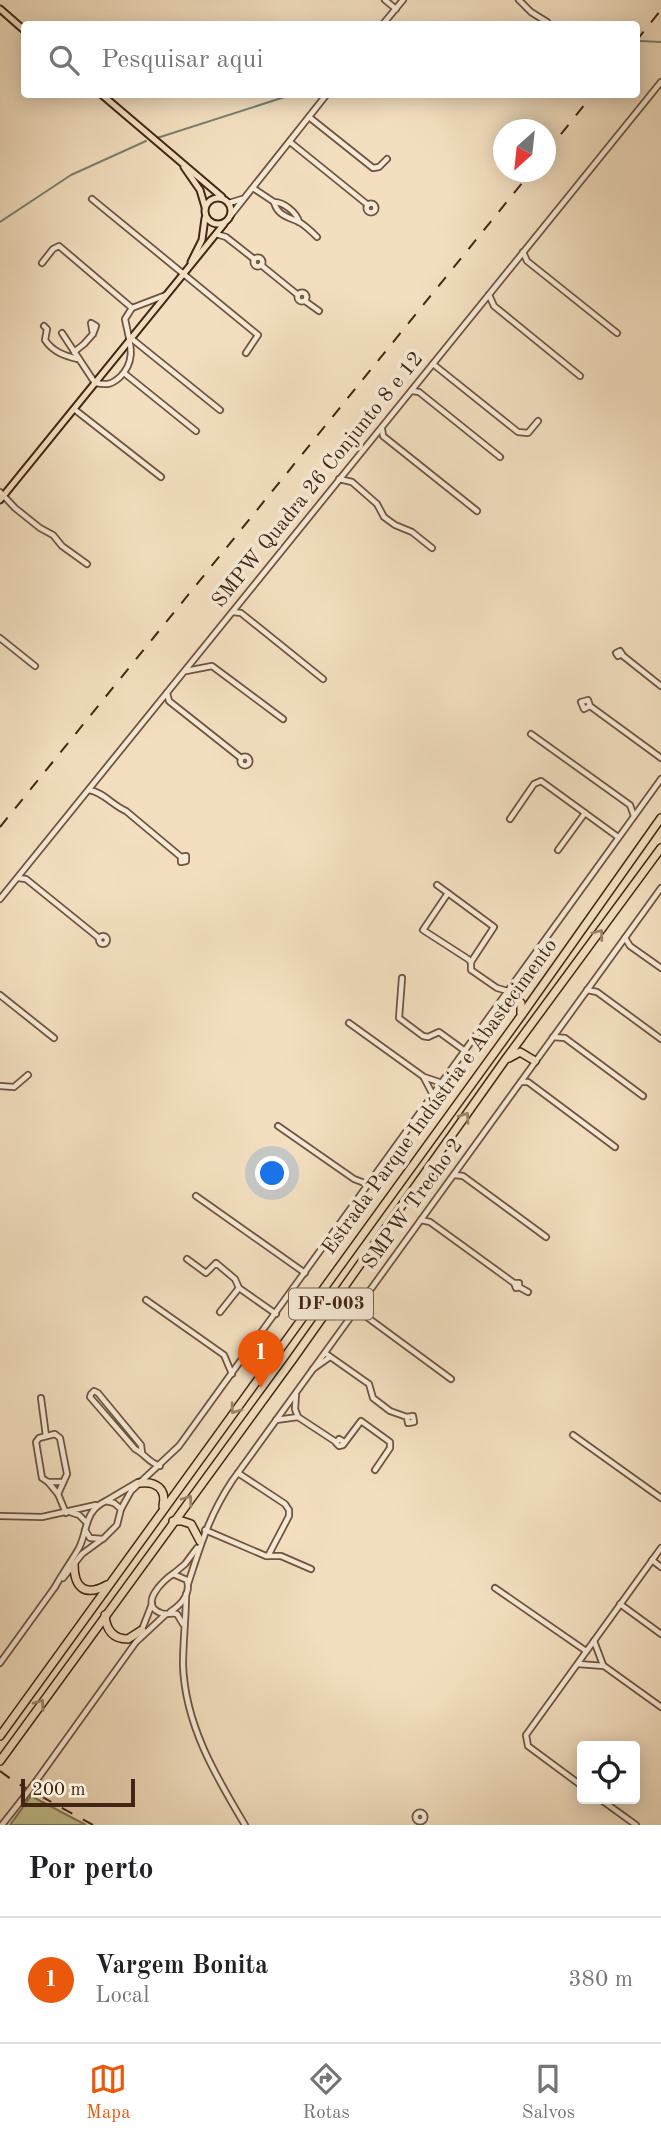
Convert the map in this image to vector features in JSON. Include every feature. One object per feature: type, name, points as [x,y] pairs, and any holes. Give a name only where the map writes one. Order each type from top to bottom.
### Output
[{"type":"highway","name":"Estrada Parque Indústria e Abastecimento","points":[[0,1736],[661,818]]},
{"type":"highway","name":"Estrada Parque Indústria e Abastecimento","points":[[0,1760],[661,848]]},
{"type":"highway","points":[[508,991],[523,999],[536,995]]},
{"type":"highway","points":[[508,991],[521,1003],[521,1016]]},
{"type":"highway","points":[[526,1032],[524,1047],[536,1059]]},
{"type":"highway","points":[[505,1060],[520,1052],[536,1059]]},
{"type":"highway","points":[[143,1481],[161,1488],[165,1496],[162,1512]]},
{"type":"highway","points":[[173,1521],[191,1524],[200,1543]]},
{"type":"highway","points":[[74,1564],[75,1580],[86,1591],[97,1590],[111,1583]]},
{"type":"highway","points":[[105,1615],[107,1627],[115,1636],[128,1639],[142,1630]]},
{"type":"main road","points":[[0,2],[15,22]]},
{"type":"main road","points":[[0,9],[21,27]]},
{"type":"main road","points":[[1,496],[231,215],[229,203],[106,98]]},
{"type":"main road","points":[[177,159],[196,183],[205,207],[202,240],[182,276]]},
{"type":"main road","points":[[205,207],[211,200],[222,197]]},
{"type":"main road","points":[[205,218],[212,224],[223,225]]},
{"type":"street","points":[[385,0],[396,9]]},
{"type":"street","points":[[386,21],[402,0]]},
{"type":"street","points":[[519,0],[545,21]]},
{"type":"street","name":"SMPW Quadra 26 Conjunto 8 e 12","points":[[0,899],[345,471],[380,434],[416,384],[661,82]]},
{"type":"street","points":[[231,215],[324,98]]},
{"type":"street","points":[[309,117],[373,168],[379,167],[387,159]]},
{"type":"street","points":[[290,142],[368,205]]},
{"type":"street","points":[[253,188],[274,202],[281,213],[299,222],[317,236]]},
{"type":"street","points":[[229,203],[246,197]]},
{"type":"street","points":[[93,199],[182,276],[258,335],[246,353]]},
{"type":"street","points":[[223,225],[226,237]]},
{"type":"street","points":[[215,234],[226,237],[254,259],[255,266],[261,265],[298,295],[304,293],[305,301],[319,312]]},
{"type":"street","points":[[42,264],[53,248],[59,246],[132,308]]},
{"type":"street","points":[[523,252],[527,261],[617,333]]},
{"type":"street","points":[[517,260],[527,261]]},
{"type":"street","points":[[489,294],[494,306],[580,376]]},
{"type":"street","points":[[62,333],[95,383],[108,386],[124,373],[132,359],[131,339],[125,319],[132,308],[166,295]]},
{"type":"street","points":[[481,304],[494,306]]},
{"type":"street","points":[[44,326],[47,329],[45,340],[48,345],[61,354],[79,360]]},
{"type":"street","points":[[74,352],[93,334]]},
{"type":"street","points":[[131,339],[220,410]]},
{"type":"street","points":[[433,364],[518,432],[528,433],[538,421]]},
{"type":"street","points":[[124,373],[196,430]]},
{"type":"street","points":[[416,384],[419,392],[500,457]]},
{"type":"street","points":[[411,391],[419,392]]},
{"type":"street","points":[[74,409],[161,477]]},
{"type":"street","points":[[380,434],[477,512]]},
{"type":"street","points":[[345,471],[350,481],[377,504],[384,517],[412,532],[432,548]]},
{"type":"street","points":[[339,479],[350,481]]},
{"type":"street","points":[[1,496],[40,528],[54,535],[62,546],[87,564]]},
{"type":"street","points":[[238,605],[241,613],[323,679]]},
{"type":"street","points":[[232,612],[241,613]]},
{"type":"street","points":[[0,638],[35,666]]},
{"type":"street","points":[[622,655],[661,686]]},
{"type":"street","points":[[185,671],[212,666],[283,719]]},
{"type":"street","points":[[167,693],[169,701]]},
{"type":"street","points":[[161,700],[169,701],[241,758]]},
{"type":"street","points":[[590,706],[661,758]]},
{"type":"street","points":[[531,734],[631,807],[634,816]]},
{"type":"street","points":[[0,1663],[74,1564],[90,1546],[103,1539],[117,1525],[127,1496],[179,1446],[661,779]]},
{"type":"street","points":[[510,819],[534,784],[541,781],[619,837]]},
{"type":"street","points":[[94,782],[97,791]]},
{"type":"street","points":[[89,790],[97,791],[126,811],[181,856]]},
{"type":"street","points":[[631,807],[641,806]]},
{"type":"street","points":[[558,850],[585,813]]},
{"type":"street","points":[[24,869],[26,878],[99,938]]},
{"type":"street","points":[[17,878],[26,878]]},
{"type":"street","points":[[437,885],[494,927],[471,962],[471,970],[497,988],[508,991]]},
{"type":"street","name":"SMPW Trecho 2","points":[[200,1543],[221,1497],[660,891]]},
{"type":"street","points":[[448,893],[423,930],[471,962]]},
{"type":"street","points":[[652,900],[661,900]]},
{"type":"street","points":[[625,938],[630,946],[661,968]]},
{"type":"street","points":[[620,945],[630,946]]},
{"type":"street","points":[[402,978],[399,1018],[423,1036],[441,1033],[465,1051]]},
{"type":"street","points":[[592,984],[597,992],[661,1039]]},
{"type":"street","points":[[497,988],[501,1002]]},
{"type":"street","points":[[587,990],[597,992]]},
{"type":"street","points":[[0,995],[54,1038]]},
{"type":"street","points":[[349,1023],[424,1077],[442,1083]]},
{"type":"street","points":[[561,1027],[565,1038]]},
{"type":"street","points":[[553,1037],[565,1038],[643,1096]]},
{"type":"street","points":[[526,1074],[528,1082]]},
{"type":"street","points":[[0,1086],[14,1087],[28,1075]]},
{"type":"street","points":[[424,1077],[433,1096]]},
{"type":"street","points":[[521,1082],[528,1082],[615,1147]]},
{"type":"street","points":[[278,1126],[357,1181],[368,1184]]},
{"type":"street","points":[[459,1167],[463,1175],[546,1237]]},
{"type":"street","points":[[454,1175],[463,1175]]},
{"type":"street","points":[[357,1181],[363,1191]]},
{"type":"street","points":[[196,1196],[305,1273]]},
{"type":"street","points":[[425,1214],[430,1222],[528,1292]]},
{"type":"street","points":[[421,1220],[430,1222]]},
{"type":"street","points":[[187,1259],[206,1273],[216,1263],[235,1279],[239,1288],[276,1314]]},
{"type":"street","points":[[220,1312],[239,1288]]},
{"type":"street","points":[[146,1300],[224,1355],[232,1374]]},
{"type":"street","points":[[356,1310],[451,1379]]},
{"type":"street","points":[[325,1353],[369,1384],[374,1399],[390,1411],[407,1417]]},
{"type":"street","points":[[313,1369],[331,1357]]},
{"type":"street","points":[[142,1452],[138,1441],[96,1391],[90,1394],[132,1445],[151,1463],[160,1466]]},
{"type":"street","points":[[297,1392],[295,1409],[298,1417],[336,1443],[339,1439],[344,1442],[361,1421],[390,1441],[390,1448],[375,1470]]},
{"type":"street","points":[[41,1398],[46,1436]]},
{"type":"street","points":[[104,1413],[110,1408]]},
{"type":"street","points":[[276,1420],[298,1417]]},
{"type":"street","points":[[118,1429],[124,1424]]},
{"type":"street","points":[[58,1494],[67,1474],[57,1434],[39,1438],[36,1442],[42,1478],[58,1494],[65,1513]]},
{"type":"street","points":[[573,1436],[661,1497]]},
{"type":"street","points":[[132,1445],[138,1441]]},
{"type":"street","points":[[150,1474],[151,1463]]},
{"type":"street","points":[[238,1473],[285,1504],[289,1510],[289,1516],[268,1556]]},
{"type":"street","points":[[0,1516],[25,1518],[98,1505],[143,1481]]},
{"type":"street","points":[[48,1482],[62,1482]]},
{"type":"street","points":[[106,1501],[114,1503],[121,1510]]},
{"type":"street","points":[[55,1587],[78,1548],[86,1522],[98,1505]]},
{"type":"street","points":[[65,1513],[76,1514],[86,1522]]},
{"type":"street","points":[[85,1530],[90,1538],[103,1539]]},
{"type":"street","points":[[205,1530],[268,1556],[281,1556],[311,1569]]},
{"type":"street","points":[[4,1825],[136,1642],[157,1588],[185,1564],[200,1543]]},
{"type":"street","points":[[200,1543],[186,1594],[183,1668],[197,1733],[216,1778],[244,1825]]},
{"type":"street","points":[[577,1782],[528,1746],[526,1735],[661,1548]]},
{"type":"street","points":[[652,1560],[661,1567]]},
{"type":"street","points":[[173,1574],[183,1577],[188,1584]]},
{"type":"street","points":[[495,1588],[586,1651]]},
{"type":"street","points":[[136,1642],[178,1607],[186,1594]]},
{"type":"street","points":[[152,1604],[158,1612],[180,1616],[184,1625]]},
{"type":"street","points":[[620,1604],[661,1634]]},
{"type":"street","points":[[594,1641],[604,1666],[661,1707]]},
{"type":"street","points":[[593,1664],[599,1657]]},
{"type":"street","points":[[577,1664],[604,1666]]},
{"type":"street","points":[[607,1804],[636,1825]]},
{"type":"shaded area","points":[[31,1796],[86,1825],[10,1825]]},
{"type":"waterway","points":[[640,41],[661,42]]},
{"type":"waterway","points":[[157,138],[282,98]]},
{"type":"waterway","points":[[0,222],[71,175],[146,141]]},
{"type":"railway","points":[[640,36],[661,10]]},
{"type":"railway","points":[[556,140],[590,98]]},
{"type":"railway","points":[[0,827],[523,182]]},
{"type":"railway","points":[[0,1771],[93,1825]]},
{"type":"place","name":"Vargem Bonita","points":[[261,1388]]}]
